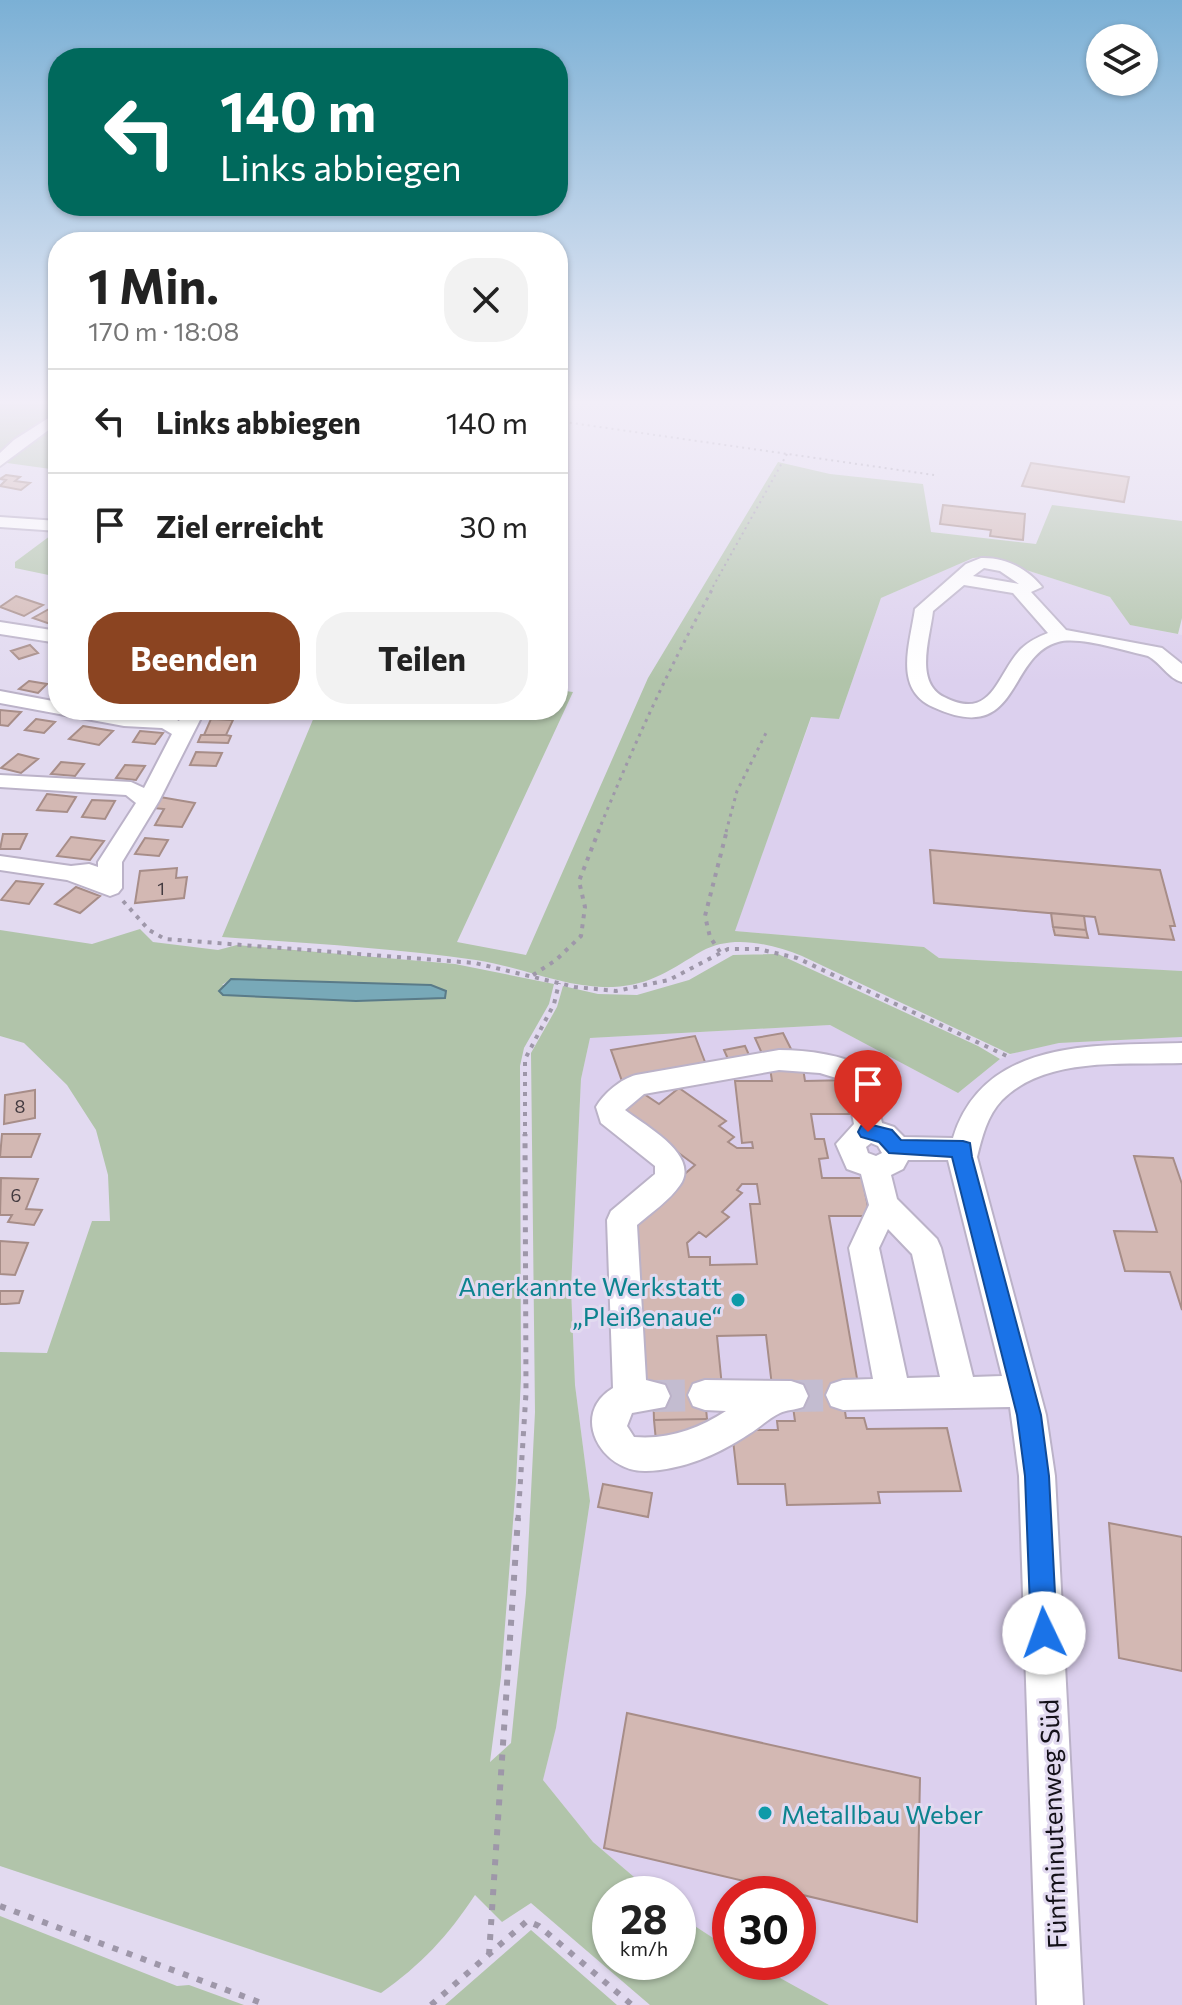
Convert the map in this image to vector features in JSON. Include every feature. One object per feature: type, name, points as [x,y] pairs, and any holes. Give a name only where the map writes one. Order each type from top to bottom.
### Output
[{"type":"street","points":[[0,522],[48,525]]},
{"type":"street","points":[[1070,637],[1028,590],[960,579],[924,609],[916,672],[921,690],[928,697],[962,710],[984,707],[999,699],[1020,659],[1032,648],[1070,637],[1155,652],[1166,658],[1182,676]]},
{"type":"street","points":[[0,628],[48,637]]},
{"type":"street","points":[[0,647],[37,636]]},
{"type":"street","points":[[0,697],[48,706]]},
{"type":"street","points":[[0,863],[71,873],[110,888],[110,862],[139,795],[159,780],[185,720],[124,720]]},
{"type":"street","points":[[0,781],[139,795]]},
{"type":"street","points":[[71,873],[94,870],[110,862]]},
{"type":"street","name":"Fünfminutenweg Süd","points":[[1060,2005],[1037,1476],[1023,1391],[962,1157],[963,1149],[966,1129],[984,1097],[1014,1075],[1061,1059],[1182,1053]]},
{"type":"street","points":[[705,1395],[784,1396],[690,1447],[642,1454],[624,1450],[611,1436],[609,1428],[614,1409],[641,1396],[622,1220],[669,1179],[670,1166],[666,1157],[611,1115],[610,1107],[636,1085],[779,1060],[803,1059],[843,1067],[859,1075],[870,1132]]},
{"type":"street","points":[[896,1148],[895,1158],[890,1164],[874,1168],[857,1161],[850,1147],[856,1135],[870,1132],[885,1136],[896,1148],[963,1149]]},
{"type":"street","points":[[874,1168],[884,1205],[926,1248],[960,1392]]},
{"type":"street","points":[[884,1205],[864,1248],[893,1394]]},
{"type":"street","points":[[843,1395],[1023,1391]]},
{"type":"path","points":[[533,975],[556,960],[581,936],[585,907],[579,881],[634,743],[675,656],[765,495]]},
{"type":"path","points":[[720,952],[710,937],[705,916],[737,791],[767,731]]},
{"type":"path","points":[[110,888],[149,930],[165,939],[477,964],[605,991],[635,990],[662,983],[699,966],[720,952],[759,949],[797,958],[1011,1058]]},
{"type":"path","points":[[489,1955],[526,1393],[525,1059],[528,1048],[553,1011],[559,983]]},
{"type":"path","points":[[0,1906],[267,2005]]},
{"type":"path","points":[[431,2005],[527,1921],[539,1926],[632,2005]]},
{"type":"shaded area","points":[[986,557],[1110,597],[1130,625],[1182,635],[1182,971],[939,958],[924,947],[734,931],[812,716],[839,719],[881,598],[973,558]]},
{"type":"shaded area","points":[[830,1025],[958,1093],[1000,1059],[1019,1051],[1059,1043],[1182,1037],[1182,2005],[829,2005],[784,1980],[816,1980],[816,1876],[712,1876],[712,1937],[696,1927],[696,1876],[633,1876],[593,1842],[543,1780],[556,1728],[590,1501],[575,1385],[571,1287],[581,1079],[590,1038]]},
{"type":"green space","points":[[758,495],[925,495],[931,532],[1036,544],[1052,505],[1182,521],[1182,618],[1178,634],[1130,625],[1110,597],[986,557],[973,558],[881,598],[839,719],[811,717],[735,931],[924,947],[939,958],[1182,971],[1182,1037],[1059,1043],[1010,1054],[802,956],[752,943],[714,946],[639,983],[596,987],[476,960],[349,946],[222,937],[313,720],[560,720],[457,942],[526,955],[648,678]]},
{"type":"green space","points":[[48,537],[48,575],[15,568],[15,562]]},
{"type":"green space","points":[[140,929],[153,942],[218,950],[237,945],[455,964],[554,984],[549,1004],[524,1048],[520,1066],[521,1378],[501,1677],[490,1762],[511,1743],[526,1593],[535,1412],[531,1053],[557,1007],[563,986],[598,994],[637,995],[689,980],[733,955],[778,954],[1000,1059],[958,1093],[830,1025],[590,1038],[581,1079],[571,1288],[575,1385],[590,1501],[556,1728],[543,1780],[593,1842],[633,1876],[592,1876],[592,1955],[531,1903],[502,1922],[475,1895],[433,1949],[381,1993],[0,1866],[0,1352],[47,1353],[92,1221],[110,1221],[108,1175],[96,1130],[67,1085],[24,1043],[0,1036],[0,930],[92,944]],"holes":[[[231,979],[431,985],[222,985]]]},
{"type":"green space","points":[[0,1916],[177,1986],[189,1985],[244,2005],[0,2005]]},
{"type":"green space","points":[[696,1927],[712,1937],[712,1980],[784,1980],[829,2005],[650,2005],[621,1980],[696,1980]]},
{"type":"green space","points":[[531,1930],[617,2005],[445,2005]]},
{"type":"water","points":[[231,979],[431,985],[446,991],[445,998],[356,1001],[223,995],[219,991]]},
{"type":"building","points":[[1077,495],[1125,495],[1124,502]]},
{"type":"building","points":[[943,505],[1025,514],[1023,540],[990,536],[991,530],[940,524]]},
{"type":"building","points":[[16,596],[43,605],[24,616],[0,607]]},
{"type":"building","points":[[48,610],[48,623],[33,618]]},
{"type":"building","points":[[30,645],[38,653],[19,659],[11,651]]},
{"type":"building","points":[[29,681],[47,684],[38,693],[19,689]]},
{"type":"building","points":[[0,710],[21,712],[8,726],[0,725]]},
{"type":"building","points":[[36,719],[55,722],[44,733],[25,730]]},
{"type":"building","points":[[211,720],[233,720],[226,735],[204,735]]},
{"type":"building","points":[[83,726],[113,731],[99,745],[69,739]]},
{"type":"building","points":[[140,731],[163,733],[155,744],[133,742]]},
{"type":"building","points":[[201,735],[231,736],[228,743],[198,742]]},
{"type":"building","points":[[196,752],[222,753],[216,766],[190,765]]},
{"type":"building","points":[[18,754],[38,759],[21,773],[1,768]]},
{"type":"building","points":[[61,762],[84,764],[75,776],[51,774]]},
{"type":"building","points":[[125,765],[145,766],[136,780],[116,778]]},
{"type":"building","points":[[47,794],[76,797],[67,812],[37,810]]},
{"type":"building","points":[[160,797],[195,803],[182,827],[155,825],[164,809],[153,808]]},
{"type":"building","points":[[92,800],[115,801],[105,819],[82,817]]},
{"type":"building","points":[[3,834],[27,834],[20,849],[0,849]]},
{"type":"building","points":[[71,837],[104,841],[90,860],[57,856]]},
{"type":"building","points":[[145,838],[168,840],[159,856],[135,854]]},
{"type":"building","points":[[930,850],[1160,870],[1175,926],[1170,926],[1174,940],[1099,934],[1095,917],[934,903]]},
{"type":"building","points":[[177,868],[176,878],[187,877],[184,898],[135,903],[140,871]]},
{"type":"building","points":[[16,881],[43,884],[29,904],[1,900]]},
{"type":"building","points":[[76,887],[100,896],[80,913],[55,904]]},
{"type":"building","points":[[1051,913],[1084,916],[1086,930],[1053,927]]},
{"type":"building","points":[[1053,927],[1086,930],[1088,938],[1055,935]]},
{"type":"building","points":[[783,1033],[791,1049],[764,1058],[755,1038]]},
{"type":"building","points":[[695,1036],[705,1062],[701,1067],[622,1081],[611,1050]]},
{"type":"building","points":[[745,1046],[749,1055],[728,1059],[724,1050]]},
{"type":"building","name":"Anerkannte Werkstatt „Pleißenaue“","points":[[770,1068],[803,1068],[805,1081],[853,1080],[859,1108],[848,1108],[849,1114],[811,1114],[815,1139],[824,1139],[828,1158],[819,1159],[822,1178],[862,1178],[870,1216],[829,1216],[858,1384],[841,1385],[846,1418],[864,1418],[867,1429],[947,1428],[961,1491],[878,1492],[880,1503],[787,1505],[785,1484],[738,1484],[733,1440],[746,1430],[778,1430],[777,1421],[795,1421],[790,1385],[772,1386],[766,1335],[717,1336],[722,1387],[704,1387],[707,1419],[654,1420],[653,1387],[635,1388],[628,1223],[695,1165],[619,1109],[641,1092],[659,1104],[679,1088],[726,1121],[719,1126],[734,1137],[728,1142],[737,1148],[753,1148],[752,1142],[742,1143],[735,1081],[772,1081]],"holes":[[[742,1184],[757,1184],[760,1204],[750,1204],[757,1264],[710,1265],[710,1257],[689,1257],[687,1243],[699,1232],[706,1237],[729,1217],[722,1212],[742,1193],[737,1190]]]},
{"type":"building","points":[[35,1090],[35,1118],[4,1124],[5,1095]]},
{"type":"building","points":[[2,1134],[40,1134],[31,1157],[0,1157]]},
{"type":"building","points":[[1134,1156],[1173,1158],[1182,1184],[1182,1310],[1170,1272],[1125,1271],[1114,1231],[1157,1232]]},
{"type":"building","points":[[1,1178],[38,1179],[26,1209],[42,1210],[34,1225],[8,1222],[12,1215],[0,1215]]},
{"type":"building","points":[[0,1241],[28,1243],[15,1275],[0,1274]]},
{"type":"building","points":[[0,1291],[23,1291],[19,1303],[0,1304]]},
{"type":"building","points":[[707,1419],[707,1426],[656,1441],[654,1420]]},
{"type":"building","points":[[603,1484],[652,1493],[648,1517],[598,1507]]},
{"type":"building","points":[[1109,1523],[1182,1537],[1182,1671],[1119,1658]]},
{"type":"building","name":"Metallbau Weber","points":[[627,1713],[920,1778],[917,1922],[816,1898],[816,1876],[722,1876],[604,1848]]},
{"type":"tunnel","points":[[653,1396],[705,1395]]},
{"type":"tunnel","points":[[791,1396],[843,1395]]},
{"type":"place","name":"Anerkannte Werkstatt „Pleißenaue“","points":[[738,1300]]},
{"type":"place","name":"Metallbau Weber","points":[[765,1813]]},
{"type":"route","points":[[868,1132],[885,1136],[896,1148],[963,1149],[962,1157],[1029,1415],[1037,1476],[1044,1633]]}]
